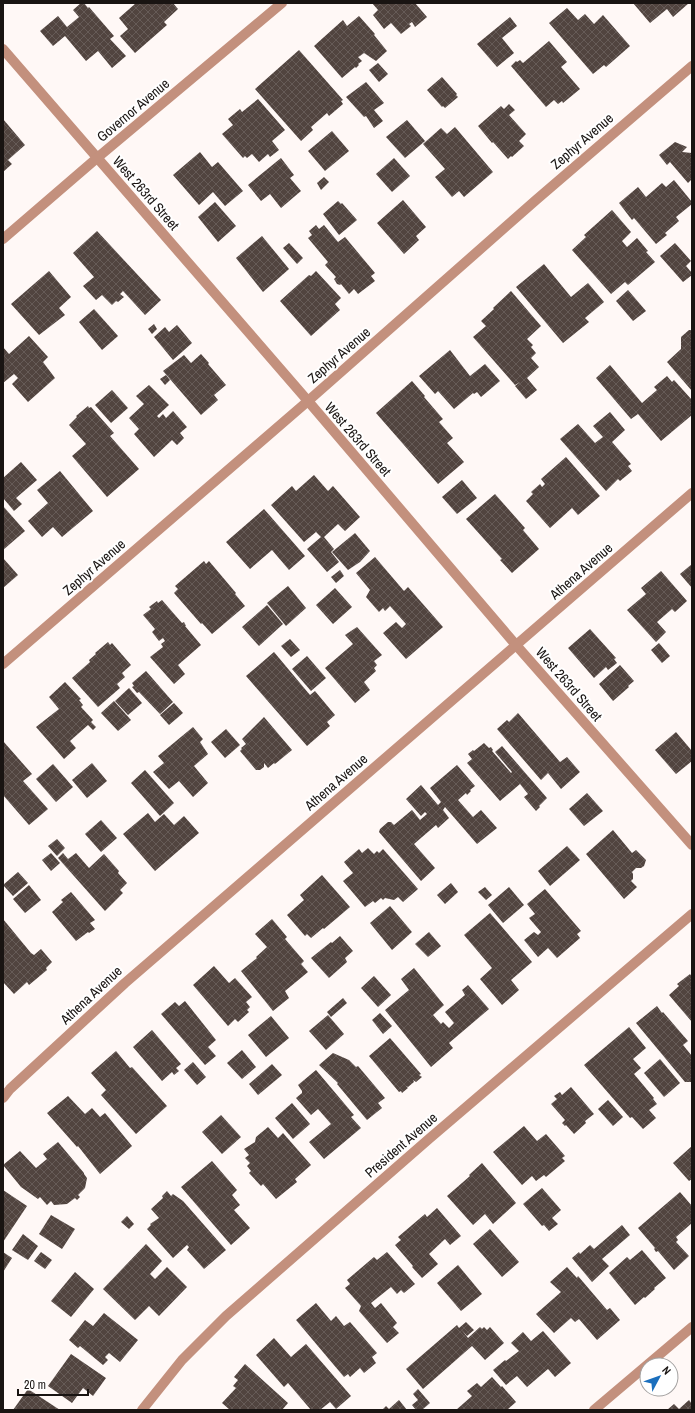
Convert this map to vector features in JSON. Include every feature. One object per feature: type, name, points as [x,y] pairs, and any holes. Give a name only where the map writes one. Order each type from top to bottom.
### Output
[{"type":"street","name":"Governor Avenue","points":[[3,239],[282,3]]},
{"type":"street","name":"West 263rd Street","points":[[3,49],[308,401],[516,645],[692,845]]},
{"type":"street","name":"Zephyr Avenue","points":[[3,664],[308,401],[536,200],[692,66]]},
{"type":"street","name":"Athena Avenue","points":[[3,1098],[10,1089],[125,982],[692,493]]},
{"type":"street","name":"President Avenue","points":[[142,1410],[182,1360],[226,1316],[436,1133],[692,914]]},
{"type":"street","points":[[594,1410],[692,1327]]},
{"type":"building","points":[[81,3],[84,3],[88,8],[89,7],[114,36],[110,39],[126,56],[112,68],[98,51],[86,61],[65,36],[53,46],[40,31],[58,16],[67,27],[79,17],[73,10]]},
{"type":"building","points":[[136,3],[173,3],[178,9],[164,22],[167,25],[135,53],[120,36],[128,29],[119,18]]},
{"type":"building","points":[[372,3],[415,3],[427,17],[415,27],[412,22],[409,24],[411,26],[401,34],[391,23],[384,29],[373,15],[378,10]]},
{"type":"building","points":[[633,3],[689,3],[673,17],[667,9],[650,23]]},
{"type":"building","points":[[567,8],[578,20],[585,14],[594,24],[603,15],[630,46],[606,67],[604,65],[593,74],[549,23]]},
{"type":"building","points":[[359,16],[375,34],[374,35],[387,51],[376,61],[364,53],[358,57],[362,61],[358,64],[359,65],[342,78],[314,46],[343,20],[347,26]]},
{"type":"building","points":[[510,17],[517,26],[502,38],[514,53],[497,67],[477,44]]},
{"type":"building","points":[[549,41],[567,62],[561,67],[580,89],[563,103],[562,101],[558,104],[554,100],[546,107],[511,66],[516,61],[517,62],[520,60],[523,63]]},
{"type":"building","points":[[299,50],[343,100],[341,101],[343,104],[329,116],[327,113],[311,127],[313,130],[301,141],[255,89]]},
{"type":"building","points":[[378,63],[388,74],[379,82],[369,70]]},
{"type":"building","points":[[442,77],[458,97],[445,108],[443,106],[442,107],[427,90]]},
{"type":"building","points":[[366,82],[384,103],[374,110],[383,121],[374,128],[366,116],[364,117],[346,97]]},
{"type":"building","points":[[258,99],[285,130],[272,141],[279,150],[270,157],[268,154],[259,162],[252,154],[247,158],[245,156],[243,158],[222,134],[233,125],[228,119],[240,109],[242,112]]},
{"type":"building","points":[[509,104],[515,110],[509,115],[526,134],[519,141],[524,146],[508,159],[478,126],[501,106],[504,109]]},
{"type":"building","points":[[3,119],[25,145],[8,160],[12,164],[3,172]]},
{"type":"building","points":[[407,120],[425,141],[405,158],[386,137]]},
{"type":"building","points":[[455,127],[493,172],[464,197],[459,191],[452,197],[435,177],[445,169],[423,144],[441,128],[447,134]]},
{"type":"building","points":[[332,131],[349,151],[325,171],[308,151]]},
{"type":"building","points":[[675,142],[687,147],[682,152],[692,153],[692,179],[688,183],[670,162],[667,165],[659,155]]},
{"type":"building","points":[[200,152],[212,167],[218,162],[243,191],[225,206],[213,192],[199,205],[173,175]]},
{"type":"building","points":[[281,158],[294,175],[290,178],[301,191],[281,208],[270,194],[261,201],[248,185]]},
{"type":"building","points":[[394,158],[410,176],[392,192],[376,174]]},
{"type":"building","points":[[324,177],[329,182],[321,190],[317,183]]},
{"type":"building","points":[[674,180],[692,204],[676,217],[679,221],[665,233],[667,235],[656,244],[634,218],[632,220],[619,203],[638,187],[646,197],[662,183],[666,187]]},
{"type":"building","points":[[403,200],[426,227],[416,236],[419,240],[404,254],[377,223]]},
{"type":"building","points":[[338,201],[341,204],[342,203],[357,220],[339,235],[323,214]]},
{"type":"building","points":[[215,202],[236,226],[218,242],[198,217]]},
{"type":"building","points":[[612,210],[631,232],[622,241],[627,247],[637,238],[655,262],[628,285],[625,282],[611,294],[572,250],[586,237],[584,235]]},
{"type":"building","points":[[316,225],[319,229],[324,225],[338,242],[345,237],[375,273],[371,276],[375,281],[358,294],[354,289],[349,294],[341,284],[337,284],[334,279],[336,277],[325,265],[328,262],[308,238],[312,235],[309,231]]},
{"type":"building","points":[[97,231],[161,300],[145,315],[123,291],[120,294],[124,297],[112,305],[102,295],[96,300],[83,286],[94,277],[73,253]]},
{"type":"building","points":[[262,236],[289,269],[263,292],[236,258]]},
{"type":"building","points":[[289,243],[303,258],[297,264],[283,248]]},
{"type":"building","points":[[675,243],[691,261],[686,266],[692,275],[683,282],[660,256]]},
{"type":"building","points":[[544,264],[571,297],[588,283],[604,302],[585,318],[589,322],[563,343],[516,287]]},
{"type":"building","points":[[49,271],[71,297],[59,308],[65,315],[39,335],[11,304]]},
{"type":"building","points":[[316,271],[341,298],[335,304],[340,310],[311,336],[280,301],[309,275],[311,276]]},
{"type":"building","points":[[628,290],[646,311],[633,321],[616,301]]},
{"type":"building","points":[[511,291],[541,326],[527,339],[533,345],[531,347],[536,353],[531,358],[539,367],[527,378],[537,390],[526,399],[515,386],[520,382],[515,385],[473,337],[486,326],[481,321]]},
{"type":"building","points":[[94,309],[118,336],[102,350],[79,322]]},
{"type":"building","points":[[154,324],[157,329],[152,334],[148,329]]},
{"type":"building","points":[[177,325],[192,343],[173,360],[154,337],[165,327],[169,332]]},
{"type":"building","points":[[689,330],[692,330],[692,391],[667,362],[681,349],[681,337]]},
{"type":"building","points":[[29,336],[48,357],[43,362],[55,378],[28,402],[12,384],[18,378],[14,374],[3,383],[3,347],[9,354]]},
{"type":"building","points":[[450,350],[470,376],[485,364],[500,381],[481,397],[477,392],[474,394],[473,393],[454,409],[438,391],[435,394],[419,376]]},
{"type":"building","points":[[201,354],[226,385],[214,395],[218,400],[201,415],[163,371],[184,355],[191,363]]},
{"type":"building","points":[[610,365],[642,403],[657,390],[654,387],[667,376],[672,382],[674,380],[692,400],[692,415],[661,441],[638,414],[631,419],[596,378]]},
{"type":"building","points":[[166,375],[170,380],[165,385],[160,379]]},
{"type":"building","points":[[412,381],[443,419],[439,422],[453,438],[447,443],[464,462],[438,484],[376,413]]},
{"type":"building","points":[[149,385],[169,405],[157,416],[159,418],[163,414],[166,418],[173,411],[187,427],[180,433],[184,438],[177,445],[172,440],[154,457],[134,434],[139,429],[129,418],[144,404],[136,396]]},
{"type":"building","points":[[112,390],[128,408],[111,423],[95,405]]},
{"type":"building","points":[[88,406],[89,408],[91,407],[114,433],[110,436],[139,469],[107,497],[72,456],[86,444],[69,425],[77,417],[76,416]]},
{"type":"building","points":[[610,412],[625,430],[612,442],[631,464],[628,466],[632,471],[620,481],[618,479],[606,491],[560,439],[578,424],[595,443],[603,437],[593,426]]},
{"type":"building","points":[[566,457],[600,496],[578,515],[572,508],[550,528],[526,501],[533,494],[531,492],[540,484],[542,487],[545,484],[541,479]]},
{"type":"building","points":[[21,462],[37,480],[16,498],[22,504],[14,511],[3,498],[3,478]]},
{"type":"building","points":[[60,471],[93,511],[62,537],[53,527],[42,537],[28,521],[48,503],[37,490]]},
{"type":"building","points":[[314,475],[328,491],[333,486],[360,517],[345,531],[338,524],[324,537],[334,549],[331,552],[339,562],[327,572],[307,549],[321,537],[316,532],[304,542],[271,505],[292,486],[296,491]]},
{"type":"building","points":[[462,480],[477,498],[457,514],[442,497]]},
{"type":"building","points":[[495,494],[525,528],[523,530],[539,549],[512,573],[500,560],[502,559],[466,519]]},
{"type":"building","points":[[3,506],[25,531],[3,550]]},
{"type":"building","points":[[264,509],[305,556],[289,570],[272,550],[250,569],[226,542]]},
{"type":"building","points":[[355,533],[370,551],[360,562],[348,570],[332,552]]},
{"type":"building","points":[[375,557],[404,591],[408,587],[443,627],[406,659],[383,633],[396,622],[402,628],[406,624],[390,606],[385,611],[383,608],[379,612],[366,597],[370,590],[356,573]]},
{"type":"building","points":[[3,558],[18,575],[3,588]]},
{"type":"building","points":[[204,561],[206,564],[209,561],[245,606],[212,634],[202,623],[201,624],[174,593],[178,589],[175,586]]},
{"type":"building","points":[[692,564],[692,588],[680,574]]},
{"type":"building","points":[[340,570],[344,576],[336,583],[331,577]]},
{"type":"building","points":[[661,571],[687,601],[675,612],[672,609],[657,622],[666,632],[656,642],[627,610],[646,594],[641,588]]},
{"type":"building","points":[[288,586],[306,608],[286,626],[267,603]]},
{"type":"building","points":[[335,588],[352,607],[333,624],[316,605]]},
{"type":"building","points":[[162,600],[182,623],[184,622],[185,626],[201,645],[178,665],[185,674],[174,684],[150,657],[163,647],[161,644],[165,641],[163,638],[159,641],[152,632],[155,629],[143,615],[151,609],[149,607],[157,601],[158,603]]},
{"type":"building","points":[[267,605],[283,624],[259,646],[242,627]]},
{"type":"building","points":[[357,627],[382,655],[374,661],[377,665],[374,668],[376,671],[364,682],[370,690],[355,703],[325,668],[353,644],[345,635]]},
{"type":"building","points":[[590,629],[616,658],[614,659],[617,663],[608,670],[606,667],[594,678],[568,648]]},
{"type":"building","points":[[290,639],[300,650],[291,657],[281,646]]},
{"type":"building","points":[[108,642],[110,645],[112,643],[131,665],[122,673],[125,677],[117,684],[120,688],[98,707],[72,678],[90,662],[89,660],[96,654],[95,653]]},
{"type":"building","points":[[659,643],[670,656],[662,663],[651,650]]},
{"type":"building","points":[[274,652],[310,695],[315,691],[335,715],[327,722],[330,726],[307,746],[246,676]]},
{"type":"building","points":[[307,656],[326,678],[311,691],[292,669]]},
{"type":"building","points":[[620,665],[634,681],[613,701],[599,684]]},
{"type":"building","points":[[146,671],[173,702],[160,714],[139,692],[137,693],[132,687],[134,686],[132,683]]},
{"type":"building","points":[[65,682],[81,699],[79,700],[83,705],[81,707],[93,720],[91,722],[96,727],[93,730],[88,725],[70,741],[76,748],[64,759],[36,727],[59,709],[49,697]]},
{"type":"building","points":[[129,688],[142,703],[128,715],[115,701]]},
{"type":"building","points":[[114,701],[131,720],[118,731],[101,713]]},
{"type":"building","points":[[174,703],[183,713],[169,725],[160,715]]},
{"type":"building","points":[[518,713],[560,762],[567,757],[580,772],[561,789],[548,773],[541,780],[497,729],[507,720],[509,722]]},
{"type":"building","points":[[264,717],[292,750],[268,768],[264,763],[264,767],[260,770],[256,770],[240,751],[246,744],[242,739]]},
{"type":"building","points":[[193,727],[203,739],[200,742],[208,754],[194,766],[208,783],[193,797],[179,781],[169,789],[153,772],[164,763],[158,756]]},
{"type":"building","points":[[226,729],[240,745],[225,758],[211,742]]},
{"type":"building","points":[[676,732],[692,751],[692,761],[676,774],[655,750]]},
{"type":"building","points":[[3,741],[32,774],[23,781],[48,809],[29,825],[3,795]]},
{"type":"building","points":[[484,743],[489,748],[491,747],[493,750],[492,751],[511,773],[512,772],[495,752],[502,746],[547,798],[536,811],[524,797],[528,794],[520,784],[500,801],[467,763],[472,759],[468,754]]},
{"type":"building","points":[[92,763],[107,781],[87,798],[72,780]]},
{"type":"building","points":[[53,764],[73,787],[56,802],[36,779]]},
{"type":"building","points":[[457,765],[475,786],[467,795],[466,793],[458,800],[473,817],[481,810],[497,828],[477,844],[445,807],[443,810],[449,818],[438,828],[436,825],[414,844],[435,868],[421,881],[379,832],[380,829],[388,822],[391,822],[394,825],[412,810],[420,820],[427,814],[425,812],[421,816],[406,799],[421,785],[438,805],[441,802],[430,788]]},
{"type":"building","points":[[145,770],[174,803],[160,816],[131,783]]},
{"type":"building","points":[[587,793],[603,811],[584,826],[569,809]]},
{"type":"building","points":[[148,813],[155,822],[164,814],[174,825],[184,816],[199,833],[155,871],[123,834]]},
{"type":"building","points":[[101,820],[117,838],[101,852],[85,834]]},
{"type":"building","points":[[613,830],[632,853],[636,850],[646,860],[644,866],[641,868],[636,868],[632,872],[633,879],[631,881],[637,887],[624,899],[586,854]]},
{"type":"building","points":[[57,839],[65,848],[57,856],[48,846]]},
{"type":"building","points":[[567,846],[580,860],[550,886],[538,871]]},
{"type":"building","points":[[368,848],[374,854],[377,851],[379,853],[383,849],[418,889],[403,902],[398,897],[394,900],[385,898],[383,900],[381,898],[375,903],[373,901],[365,907],[343,881],[353,873],[344,862],[359,849],[362,853]]},
{"type":"building","points":[[51,853],[60,863],[51,871],[42,860]]},
{"type":"building","points":[[63,853],[68,859],[76,853],[89,868],[104,854],[127,883],[120,890],[123,893],[105,911],[58,858]]},
{"type":"building","points":[[18,872],[28,883],[13,896],[3,885]]},
{"type":"building","points":[[322,875],[350,907],[311,938],[307,934],[305,936],[287,915],[304,900],[300,895]]},
{"type":"building","points":[[451,883],[458,892],[445,904],[437,895]]},
{"type":"building","points":[[29,885],[41,900],[25,913],[13,899]]},
{"type":"building","points":[[485,887],[492,895],[486,900],[478,892]]},
{"type":"building","points":[[509,887],[524,905],[503,923],[488,905]]},
{"type":"building","points":[[545,889],[581,931],[577,934],[580,938],[557,958],[548,948],[538,957],[524,940],[534,932],[538,935],[541,932],[529,918],[535,914],[527,904]]},
{"type":"building","points":[[71,892],[95,920],[90,923],[95,929],[89,933],[88,932],[76,941],[52,912],[63,902],[61,900]]},
{"type":"building","points":[[390,906],[412,932],[392,950],[370,923]]},
{"type":"building","points":[[490,913],[532,962],[511,980],[519,990],[502,1005],[480,979],[492,968],[464,935]]},
{"type":"building","points":[[3,919],[31,953],[34,955],[41,949],[52,962],[46,968],[47,970],[29,985],[27,982],[14,994],[3,982]]},
{"type":"building","points":[[272,919],[287,937],[285,939],[304,961],[301,964],[308,972],[285,991],[289,998],[273,1011],[241,971],[257,958],[256,957],[267,947],[255,934]]},
{"type":"building","points":[[429,932],[441,946],[428,957],[415,944]]},
{"type":"building","points":[[340,936],[353,951],[345,958],[347,962],[329,978],[311,958]]},
{"type":"building","points":[[214,966],[229,983],[235,978],[252,997],[246,1002],[250,1007],[247,1010],[249,1012],[238,1022],[235,1019],[228,1026],[193,985]]},
{"type":"building","points":[[414,968],[444,1005],[433,1015],[441,1024],[443,1022],[449,1028],[454,1023],[445,1012],[465,995],[462,990],[468,985],[489,1009],[449,1043],[453,1048],[431,1067],[385,1010],[409,990],[401,979]]},
{"type":"building","points":[[690,974],[692,977],[692,1022],[669,995],[679,986],[677,984]]},
{"type":"building","points":[[374,976],[391,995],[378,1007],[361,988]]},
{"type":"building","points":[[343,998],[347,1003],[331,1017],[327,1012]]},
{"type":"building","points":[[185,1001],[216,1040],[208,1047],[216,1056],[205,1065],[161,1014],[175,1002],[179,1006]]},
{"type":"building","points":[[657,1006],[688,1041],[683,1045],[692,1056],[692,1082],[685,1082],[636,1023]]},
{"type":"building","points":[[380,1013],[392,1026],[383,1034],[372,1020]]},
{"type":"building","points":[[328,1015],[344,1034],[326,1050],[309,1031]]},
{"type":"building","points":[[271,1016],[289,1038],[266,1057],[248,1035]]},
{"type":"building","points":[[629,1027],[646,1048],[633,1059],[641,1068],[634,1074],[654,1098],[653,1099],[657,1104],[649,1110],[656,1118],[643,1129],[632,1117],[630,1118],[584,1065]]},
{"type":"building","points":[[152,1030],[181,1064],[176,1068],[179,1071],[174,1075],[172,1072],[162,1081],[133,1047]]},
{"type":"building","points":[[390,1038],[422,1077],[416,1082],[413,1080],[414,1082],[408,1087],[406,1086],[408,1088],[402,1093],[401,1091],[399,1092],[369,1056]]},
{"type":"building","points":[[242,1050],[256,1067],[242,1079],[227,1063]]},
{"type":"building","points":[[116,1051],[130,1068],[132,1067],[167,1106],[136,1134],[101,1095],[106,1090],[91,1073]]},
{"type":"building","points":[[333,1053],[349,1060],[356,1067],[358,1066],[385,1098],[378,1103],[382,1108],[367,1120],[337,1084],[338,1083],[319,1065]]},
{"type":"building","points":[[660,1059],[680,1083],[664,1097],[644,1073]]},
{"type":"building","points":[[193,1062],[206,1077],[197,1085],[184,1070]]},
{"type":"building","points":[[272,1064],[282,1075],[258,1095],[249,1084]]},
{"type":"building","points":[[316,1070],[354,1115],[351,1117],[361,1128],[324,1159],[309,1142],[331,1124],[318,1109],[311,1115],[296,1098],[302,1093],[298,1085]]},
{"type":"building","points":[[571,1087],[594,1114],[585,1121],[586,1123],[574,1134],[566,1125],[565,1126],[562,1123],[565,1120],[551,1104],[557,1099],[554,1096],[560,1092],[562,1095]]},
{"type":"building","points":[[68,1096],[85,1114],[92,1108],[100,1117],[105,1113],[132,1146],[100,1174],[78,1146],[77,1147],[47,1113]]},
{"type":"building","points":[[608,1100],[623,1117],[613,1126],[598,1109]]},
{"type":"building","points":[[292,1103],[310,1124],[293,1139],[275,1118]]},
{"type":"building","points":[[221,1115],[241,1137],[222,1154],[202,1132]]},
{"type":"building","points":[[524,1126],[537,1141],[546,1134],[565,1156],[562,1158],[565,1161],[546,1177],[544,1175],[536,1181],[532,1176],[522,1185],[493,1152]]},
{"type":"building","points":[[268,1127],[278,1138],[283,1133],[311,1165],[295,1179],[297,1182],[276,1199],[263,1184],[261,1186],[249,1173],[251,1171],[247,1166],[250,1163],[245,1158],[249,1155],[244,1149],[255,1142],[256,1137]]},
{"type":"building","points":[[58,1142],[87,1178],[85,1188],[78,1195],[80,1197],[77,1200],[75,1198],[67,1204],[54,1205],[51,1201],[47,1205],[40,1197],[38,1199],[21,1187],[3,1165],[20,1151],[36,1168],[47,1159],[43,1154]]},
{"type":"building","points":[[692,1146],[692,1179],[689,1181],[673,1163]]},
{"type":"building","points":[[212,1161],[237,1190],[232,1195],[240,1205],[234,1210],[250,1228],[231,1245],[181,1187]]},
{"type":"building","points":[[482,1163],[516,1203],[493,1224],[485,1214],[473,1225],[447,1196],[470,1176],[469,1175]]},
{"type":"building","points":[[542,1188],[561,1210],[552,1218],[558,1224],[549,1231],[544,1225],[542,1226],[523,1204]]},
{"type":"building","points":[[3,1190],[27,1206],[3,1242]]},
{"type":"building","points":[[167,1191],[171,1196],[173,1194],[183,1201],[226,1250],[204,1269],[187,1250],[189,1247],[187,1245],[173,1258],[147,1229],[151,1225],[150,1224],[159,1218],[151,1209],[163,1198],[162,1196]]},
{"type":"building","points":[[680,1192],[692,1206],[692,1223],[676,1237],[678,1240],[676,1242],[689,1256],[674,1270],[658,1251],[656,1252],[654,1249],[655,1248],[638,1228]]},
{"type":"building","points":[[437,1208],[461,1236],[450,1245],[445,1239],[429,1254],[438,1264],[422,1278],[395,1245],[401,1240],[398,1237],[425,1214],[427,1217]]},
{"type":"building","points":[[51,1215],[75,1229],[62,1249],[39,1234]]},
{"type":"building","points":[[127,1216],[134,1224],[129,1229],[121,1222]]},
{"type":"building","points":[[622,1225],[630,1235],[602,1259],[609,1266],[592,1282],[572,1258],[579,1252],[580,1254],[590,1245],[594,1249]]},
{"type":"building","points":[[490,1229],[519,1262],[502,1277],[473,1244]]},
{"type":"building","points":[[23,1234],[38,1246],[28,1260],[12,1250]]},
{"type":"building","points":[[146,1244],[162,1261],[150,1274],[155,1279],[167,1267],[187,1287],[159,1316],[149,1306],[135,1320],[103,1289]]},
{"type":"building","points":[[642,1250],[666,1278],[645,1298],[644,1297],[635,1305],[609,1273],[627,1257],[630,1260]]},
{"type":"building","points":[[3,1252],[12,1258],[3,1272]]},
{"type":"building","points":[[41,1252],[52,1260],[45,1269],[34,1261]]},
{"type":"building","points":[[387,1252],[415,1284],[404,1293],[401,1290],[397,1294],[391,1287],[371,1303],[375,1308],[381,1303],[397,1323],[393,1327],[399,1333],[387,1343],[359,1311],[361,1306],[345,1288],[350,1284],[347,1280],[374,1257],[377,1260]]},
{"type":"building","points":[[458,1265],[482,1294],[461,1311],[437,1283]]},
{"type":"building","points":[[567,1267],[577,1278],[578,1276],[607,1310],[610,1308],[620,1320],[597,1340],[579,1319],[575,1322],[571,1318],[554,1333],[536,1314],[561,1292],[550,1282]]},
{"type":"building","points":[[75,1272],[94,1289],[71,1317],[51,1301]]},
{"type":"building","points":[[316,1303],[331,1321],[336,1316],[344,1326],[350,1322],[377,1353],[372,1357],[376,1363],[364,1373],[360,1368],[350,1377],[348,1374],[344,1377],[296,1320]]},
{"type":"building","points":[[104,1313],[138,1340],[120,1362],[109,1353],[105,1357],[108,1360],[103,1365],[80,1346],[78,1348],[69,1340],[85,1320],[93,1326]]},
{"type":"building","points":[[466,1322],[474,1330],[467,1336],[461,1329],[468,1338],[480,1327],[482,1329],[484,1327],[487,1330],[490,1327],[504,1343],[485,1360],[472,1346],[423,1389],[406,1369],[457,1325],[459,1328]]},
{"type":"building","points":[[543,1331],[571,1363],[555,1377],[548,1369],[527,1387],[517,1376],[506,1385],[493,1370],[519,1351],[511,1343],[523,1332],[531,1341]]},
{"type":"building","points":[[274,1338],[291,1357],[306,1344],[351,1396],[336,1409],[330,1402],[320,1410],[311,1410],[288,1383],[284,1387],[256,1355]]},
{"type":"building","points":[[71,1354],[106,1378],[93,1396],[83,1388],[72,1403],[48,1386]]},
{"type":"building","points":[[245,1364],[288,1403],[282,1410],[230,1410],[222,1403],[236,1388],[233,1386],[238,1380],[234,1377]]},
{"type":"building","points":[[492,1377],[516,1402],[507,1410],[456,1410],[472,1396],[467,1391],[477,1383],[481,1387]]},
{"type":"building","points":[[28,1389],[60,1410],[13,1410]]},
{"type":"building","points":[[418,1389],[430,1403],[422,1410],[416,1410],[412,1405],[418,1400],[413,1394]]},
{"type":"building","points":[[399,1400],[407,1410],[382,1410],[386,1406],[389,1409]]},
{"type":"building","points":[[689,1400],[692,1404],[692,1410],[667,1410],[674,1404],[679,1409]]}]
